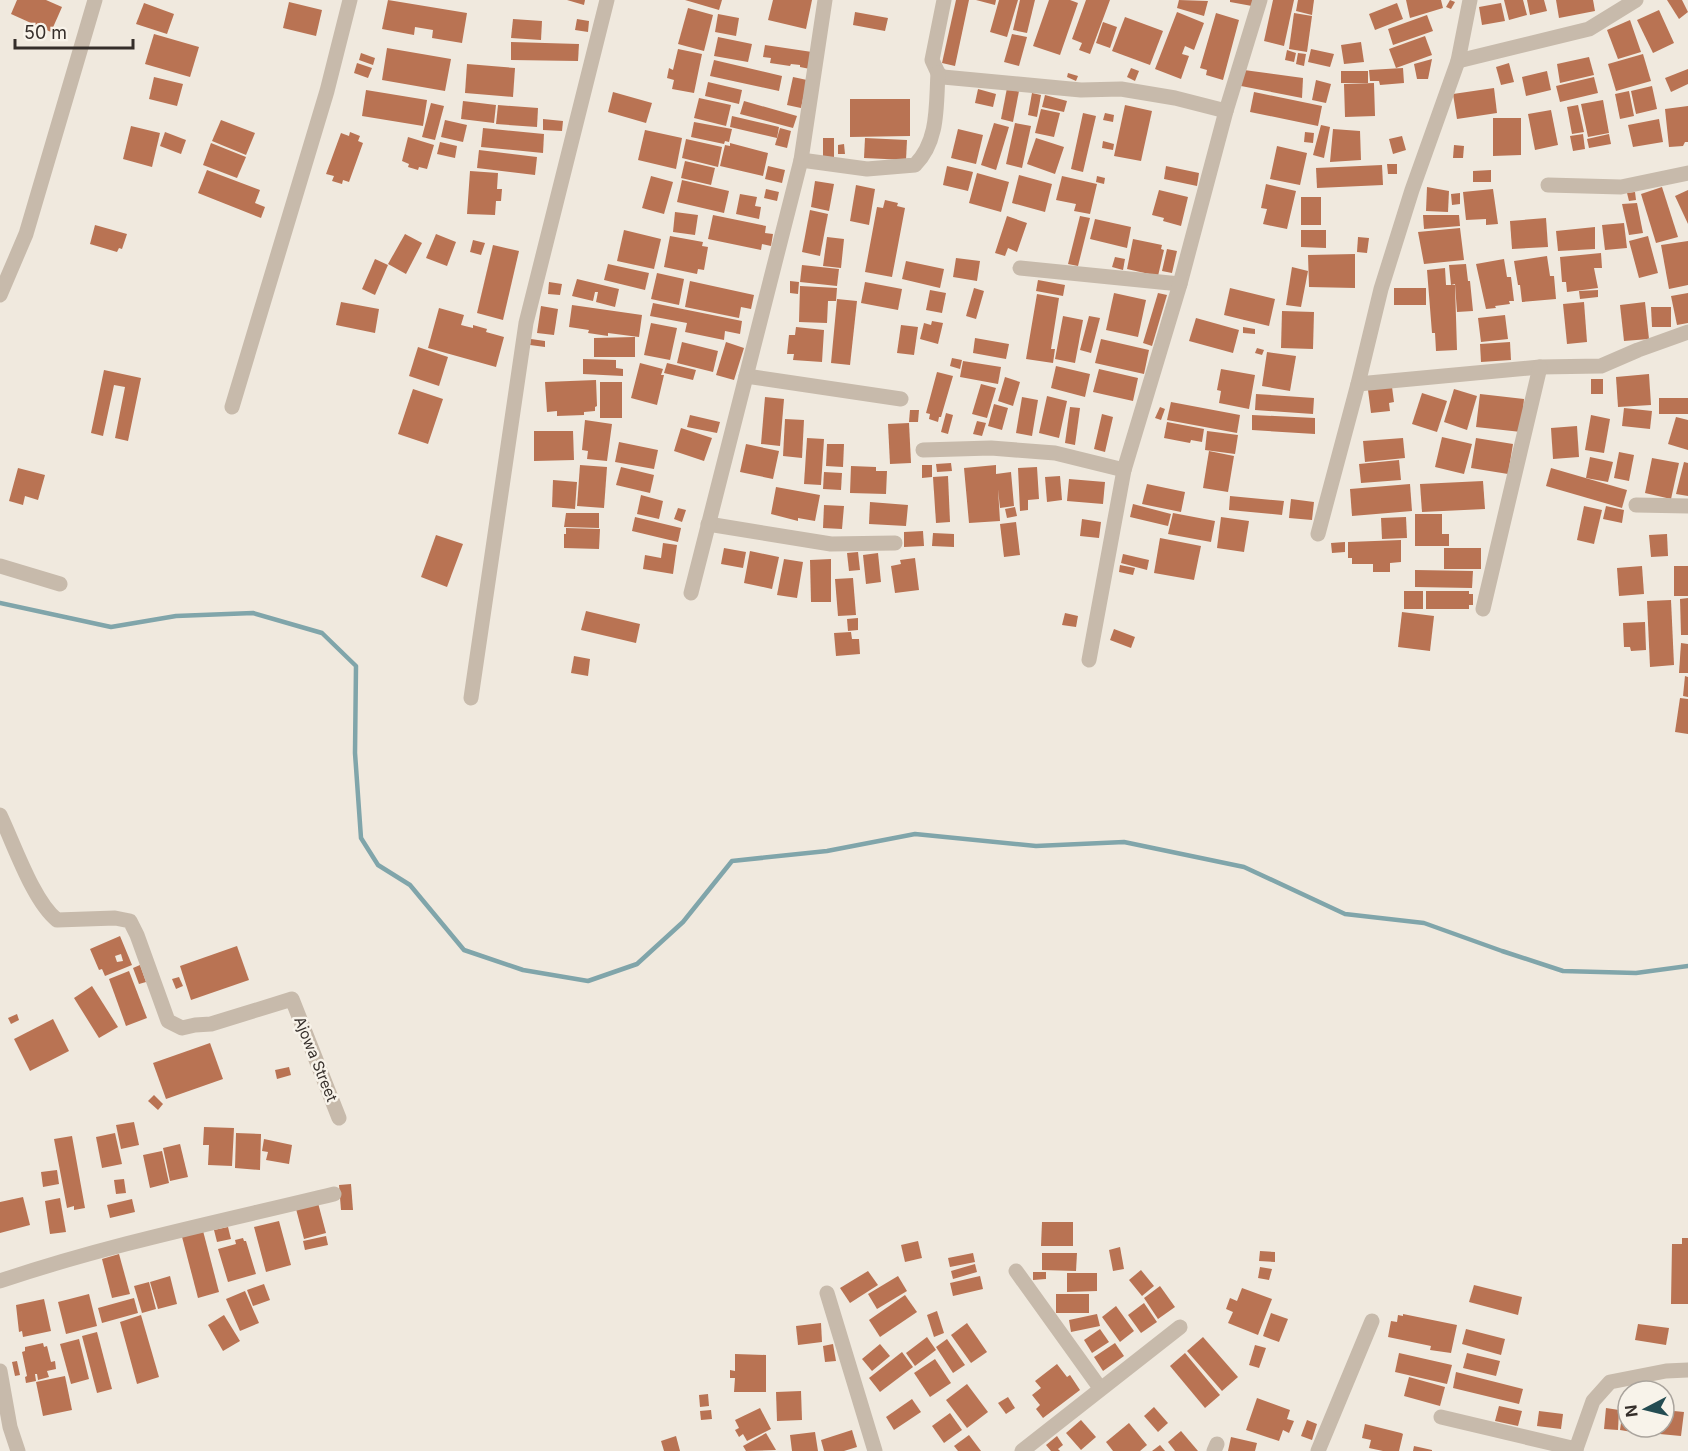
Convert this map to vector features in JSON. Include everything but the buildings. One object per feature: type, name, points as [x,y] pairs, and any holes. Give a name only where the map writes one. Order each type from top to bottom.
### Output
[{"type":"street","points":[[0,295],[26,234],[95,0]]},
{"type":"street","points":[[232,407],[327,91],[350,0]]},
{"type":"street","points":[[471,698],[526,323],[606,0]]},
{"type":"street","points":[[691,593],[801,160],[825,0]]},
{"type":"street","points":[[944,0],[932,60],[938,73],[943,77],[1081,90],[1120,89],[1174,98],[1226,111]]},
{"type":"street","points":[[1089,660],[1124,470],[1180,284],[1226,111],[1260,0]]},
{"type":"street","points":[[1318,534],[1381,289],[1412,190],[1458,61],[1470,0]]},
{"type":"street","points":[[1458,61],[1589,29],[1636,0]]},
{"type":"street","points":[[801,160],[867,169],[915,165],[931,143],[938,73]]},
{"type":"street","points":[[1548,185],[1621,187],[1688,173]]},
{"type":"street","points":[[1020,268],[1180,284]]},
{"type":"street","points":[[1358,384],[1540,367],[1601,366],[1688,332]]},
{"type":"street","points":[[1483,609],[1540,367]]},
{"type":"street","points":[[746,376],[901,399]]},
{"type":"street","points":[[923,450],[991,448],[1055,453],[1124,470]]},
{"type":"street","points":[[1636,504],[1688,506]]},
{"type":"street","points":[[708,524],[831,544],[895,543]]},
{"type":"street","points":[[0,566],[60,584]]},
{"type":"street","name":"Ajowa Street","points":[[0,815],[37,894],[49,913],[57,920],[115,918],[130,921],[168,1021],[182,1028],[211,1024],[292,999],[339,1118]]},
{"type":"street","points":[[0,1281],[44,1266],[334,1194]]},
{"type":"street","points":[[1016,1271],[1101,1388]]},
{"type":"street","points":[[826,1293],[875,1451]]},
{"type":"street","points":[[1318,1451],[1372,1322]]},
{"type":"street","points":[[1022,1451],[1180,1327]]},
{"type":"street","points":[[1441,1417],[1576,1450],[1593,1401],[1610,1382],[1666,1371],[1688,1370]]},
{"type":"street","points":[[0,1371],[5,1429],[18,1451]]},
{"type":"waterway","points":[[0,603],[111,627],[176,616],[253,613],[322,633],[356,666],[355,753],[361,838],[378,865],[410,885],[464,950],[523,970],[588,981],[637,964],[683,922],[732,861],[827,851],[915,834],[1036,846],[1124,842],[1244,867],[1345,914],[1424,923],[1563,971],[1636,973],[1688,966]]}]
